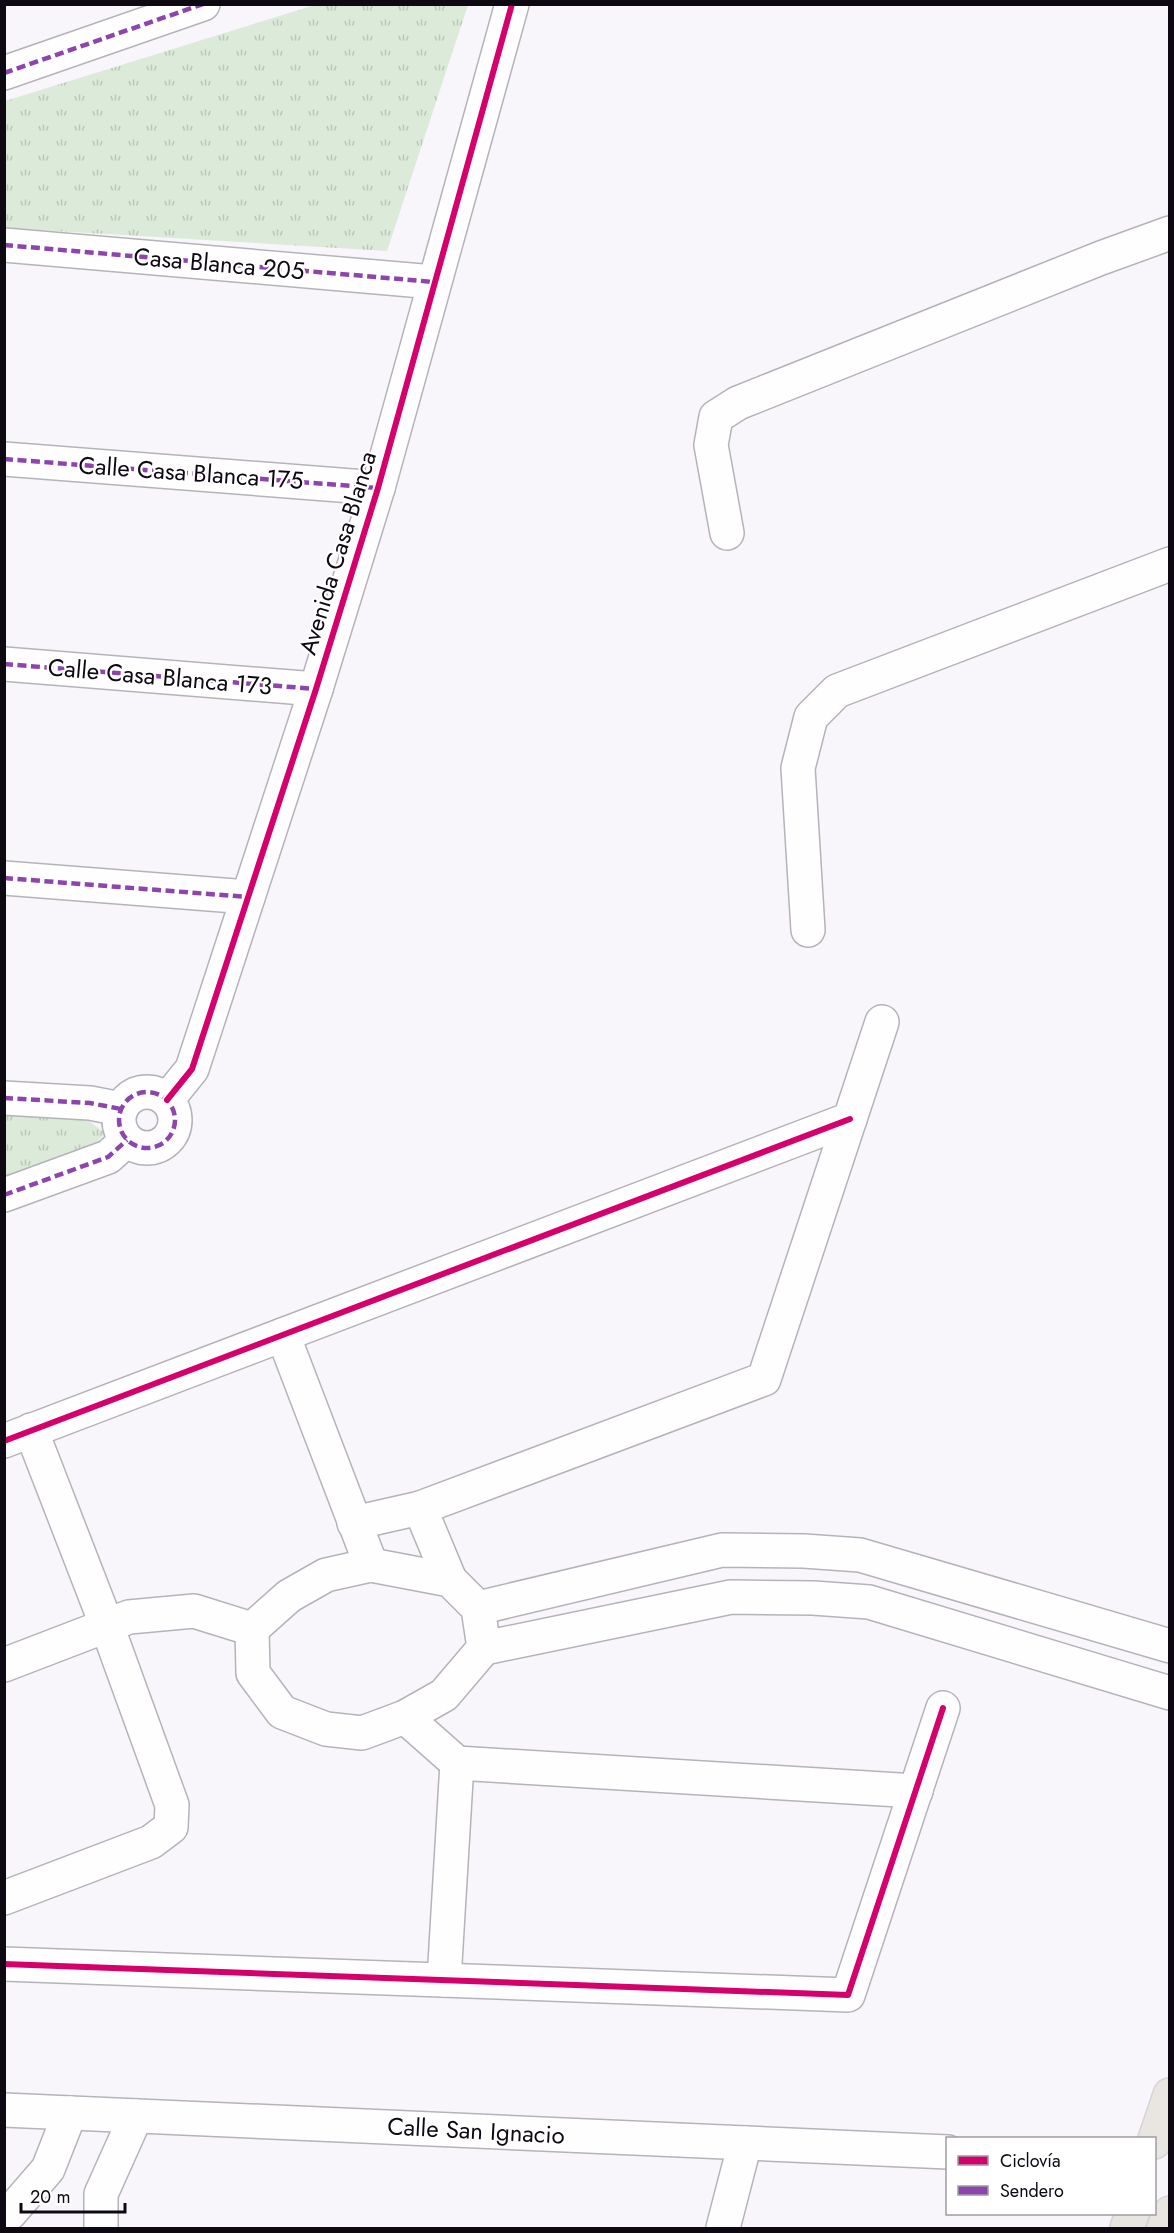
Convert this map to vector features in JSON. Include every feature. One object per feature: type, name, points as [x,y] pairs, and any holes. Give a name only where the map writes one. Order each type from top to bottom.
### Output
[{"type":"main road","points":[[1156,2139],[1170,2095]]},
{"type":"main road","points":[[1164,2229],[1170,2213]]},
{"type":"street","points":[[4,73],[204,4]]},
{"type":"street","name":"Avenida Casa Blanca","points":[[167,1100],[192,1069],[316,689],[378,488],[513,4]]},
{"type":"street","points":[[727,532],[711,445],[716,417],[738,403],[1170,233]]},
{"type":"street","name":"Casa Blanca 205","points":[[4,245],[434,282]]},
{"type":"street","name":"Calle Casa Blanca 175","points":[[4,459],[378,488]]},
{"type":"street","points":[[808,930],[798,768],[811,717],[837,691],[1170,564]]},
{"type":"street","name":"Calle Casa Blanca 173","points":[[4,664],[316,689]]},
{"type":"street","points":[[4,878],[248,897]]},
{"type":"street","points":[[354,1523],[420,1508],[764,1379],[882,1022]]},
{"type":"street","points":[[4,1098],[90,1103],[124,1124],[136,1146],[147,1149],[167,1140],[176,1121],[173,1109],[167,1100],[158,1094],[147,1092],[137,1094],[128,1100],[124,1124],[108,1157],[4,1195]]},
{"type":"street","points":[[4,1898],[151,1842],[171,1827],[172,1805],[107,1626],[18,1436],[850,1119]]},
{"type":"street","points":[[283,1335],[371,1565]]},
{"type":"street","points":[[420,1508],[450,1580],[478,1608],[484,1648]]},
{"type":"street","points":[[478,1608],[722,1550],[804,1551],[860,1555],[1170,1646]]},
{"type":"street","points":[[450,1580],[371,1565],[326,1575],[289,1596],[252,1629],[253,1673],[282,1712],[326,1729],[362,1733],[405,1717],[444,1695],[484,1648],[731,1597],[869,1602],[1170,1693]]},
{"type":"street","points":[[4,1665],[129,1617],[194,1611],[252,1629]]},
{"type":"street","points":[[4,1964],[848,1995],[943,1708]]},
{"type":"street","points":[[405,1717],[457,1763],[916,1791]]},
{"type":"street","points":[[444,1980],[457,1763]]},
{"type":"street","name":"Calle San Ignacio","points":[[4,2110],[946,2152]]},
{"type":"street","points":[[4,2216],[10,2213],[48,2169],[70,2113]]},
{"type":"street","points":[[101,2229],[101,2194],[136,2116]]},
{"type":"street","points":[[723,2229],[745,2143]]},
{"type":"green space","points":[[318,4],[468,5],[387,251],[5,228],[5,101]]},
{"type":"green space","points":[[5,1114],[86,1119],[105,1133],[92,1147],[5,1179]]},
{"type":"marked path","points":[[4,73],[203,4]]},
{"type":"marked path","points":[[4,245],[434,282]]},
{"type":"marked path","points":[[4,459],[378,488]]},
{"type":"marked path","points":[[4,664],[316,689]]},
{"type":"marked path","points":[[4,878],[248,897]]},
{"type":"marked path","points":[[147,1092],[158,1094],[167,1100],[173,1109],[175,1120],[173,1131],[167,1140],[158,1146],[147,1148],[136,1146],[127,1140],[121,1131],[119,1120],[121,1109],[127,1100],[136,1094],[147,1092]]},
{"type":"marked path","points":[[4,1098],[90,1103],[121,1109]]},
{"type":"marked path","points":[[4,1195],[108,1157],[127,1140]]},
{"type":"cycle path","points":[[167,1100],[192,1069],[316,689],[378,488],[512,4]]},
{"type":"cycle path","points":[[4,1441],[850,1119]]},
{"type":"cycle path","points":[[4,1964],[848,1995],[943,1708]]}]
